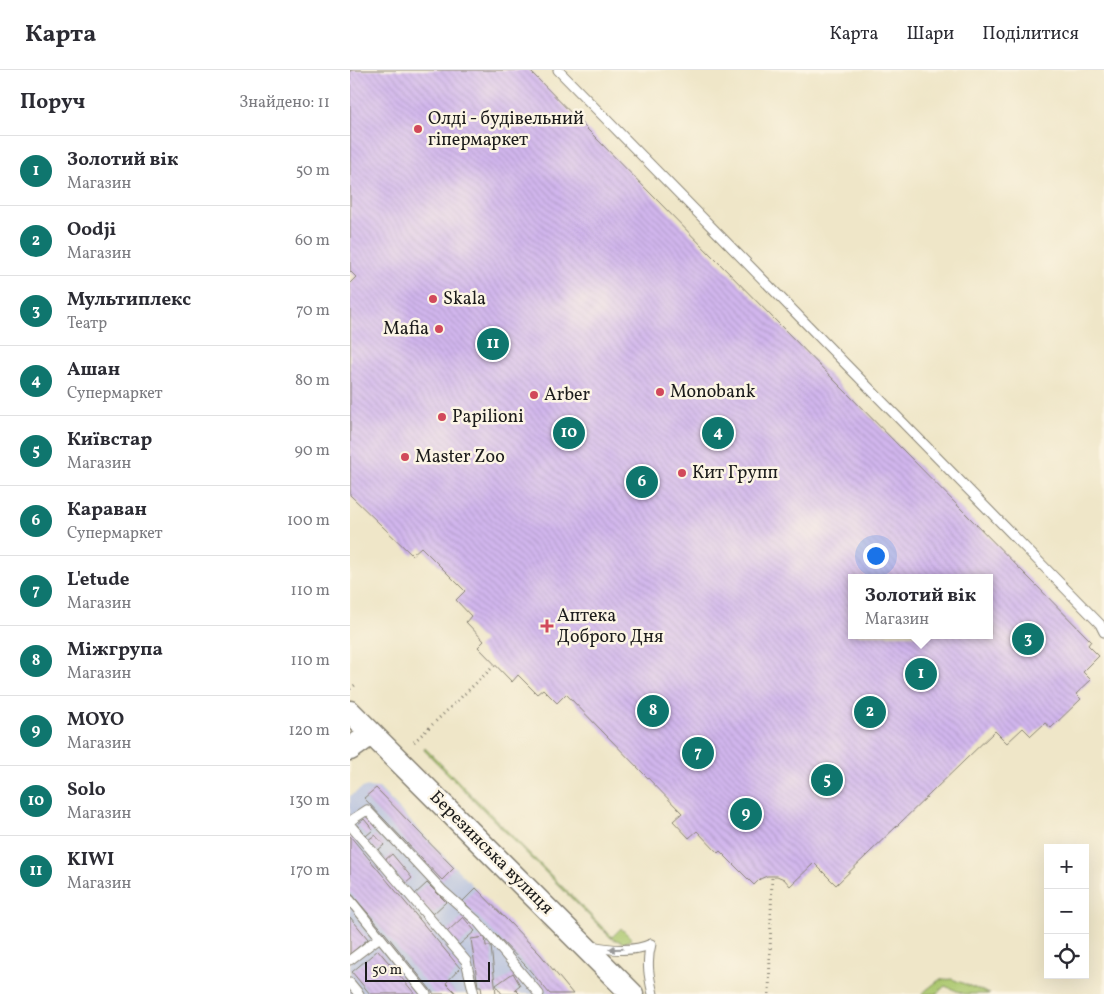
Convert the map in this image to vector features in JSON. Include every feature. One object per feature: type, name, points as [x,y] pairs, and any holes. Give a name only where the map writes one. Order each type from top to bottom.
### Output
[{"type":"street","name":"Березинська вулиця","points":[[350,712],[632,994]]},
{"type":"street","points":[[350,750],[371,734]]},
{"type":"lane","points":[[558,70],[1100,624],[1104,632]]},
{"type":"lane","points":[[350,821],[367,810],[442,890],[478,922],[539,994]]},
{"type":"lane","points":[[350,825],[466,961],[474,994]]},
{"type":"lane","points":[[350,900],[426,994]]},
{"type":"lane","points":[[350,960],[380,937]]},
{"type":"lane","points":[[582,944],[620,950],[644,948],[651,944],[648,972],[653,994]]},
{"type":"lane","points":[[350,983],[359,994]]},
{"type":"path","points":[[414,742],[495,665]]},
{"type":"path","points":[[350,689],[355,685]]},
{"type":"path","points":[[769,994],[772,876]]},
{"type":"shaded area","points":[[364,787],[379,788],[540,954],[573,994],[350,994],[350,796]]},
{"type":"green space","points":[[425,748],[612,937],[621,928],[632,939],[624,943],[611,938],[424,750]]},
{"type":"green space","points":[[952,979],[990,994],[964,994],[945,986],[936,994],[921,994],[939,980]]},
{"type":"building","points":[[350,70],[529,70],[1091,641],[1088,645],[1099,656],[1083,672],[1091,680],[1076,694],[1081,699],[1051,728],[1045,723],[1031,736],[1023,728],[1007,743],[995,731],[836,885],[814,863],[790,886],[784,879],[777,876],[767,876],[760,879],[754,885],[720,851],[718,853],[697,831],[689,838],[673,821],[682,813],[566,694],[557,703],[543,689],[537,694],[518,675],[512,682],[478,647],[484,641],[466,622],[471,616],[456,600],[465,591],[421,547],[412,555],[350,495],[350,283],[356,277],[350,271]]},
{"type":"building","points":[[376,788],[454,868],[442,880],[364,798]]},
{"type":"building","points":[[364,819],[373,830],[366,836],[357,825]]},
{"type":"building","points":[[375,835],[384,845],[377,851],[368,840]]},
{"type":"building","points":[[350,836],[460,968],[446,983],[457,994],[434,994],[350,892]]},
{"type":"building","points":[[392,854],[412,878],[405,884],[385,860]]},
{"type":"building","points":[[427,883],[446,902],[433,914],[414,895]]},
{"type":"building","points":[[476,888],[540,954],[573,994],[550,994],[526,966],[463,901]]},
{"type":"building","points":[[350,917],[368,939],[350,954]]},
{"type":"building","points":[[463,917],[475,931],[459,945],[447,932]]},
{"type":"building","points":[[485,937],[486,946],[491,946],[496,994],[482,994],[481,986],[478,986],[471,939]]},
{"type":"building","points":[[378,950],[415,994],[370,994],[352,972]]},
{"type":"building","points":[[513,973],[520,985],[515,989],[520,994],[502,994],[496,985]]},
{"type":"place","name":"Олді - будівельний гіпермаркет","points":[[418,129]]},
{"type":"place","name":"Skala","points":[[433,299]]},
{"type":"place","name":"Mafia","points":[[439,329]]},
{"type":"place","name":"KIWI","points":[[493,344]]},
{"type":"place","name":"Monobank","points":[[660,392]]},
{"type":"place","name":"Arber","points":[[534,395]]},
{"type":"place","name":"Papilioni","points":[[442,417]]},
{"type":"place","name":"Solo","points":[[569,433]]},
{"type":"place","name":"Ашан","points":[[718,433]]},
{"type":"place","name":"Master Zoo","points":[[405,457]]},
{"type":"place","name":"Кит Групп","points":[[682,473]]},
{"type":"place","name":"Караван","points":[[642,482]]},
{"type":"place","name":"Аптека Доброго Дня","points":[[547,626]]},
{"type":"place","name":"Мультиплекс","points":[[1028,639]]},
{"type":"place","name":"Золотий вік","points":[[921,674]]},
{"type":"place","name":"Міжгрупа","points":[[653,711]]},
{"type":"place","name":"Oodji","points":[[870,712]]},
{"type":"place","name":"L'etude","points":[[698,753]]},
{"type":"place","name":"Київстар","points":[[827,780]]},
{"type":"place","name":"MOYO","points":[[746,814]]}]
